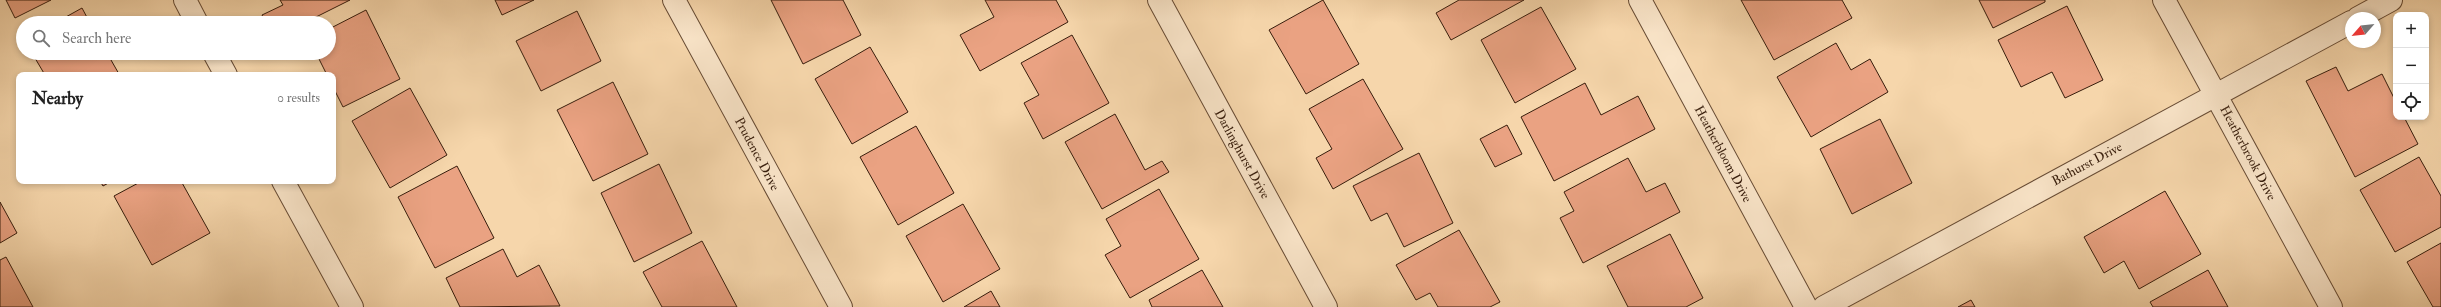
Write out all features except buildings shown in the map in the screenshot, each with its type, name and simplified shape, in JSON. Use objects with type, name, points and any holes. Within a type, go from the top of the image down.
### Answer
[{"type":"street","points":[[185,0],[193,16]]},
{"type":"street","name":"Prudence Drive","points":[[674,0],[841,307]]},
{"type":"street","name":"Darlinghurst Drive","points":[[1159,0],[1326,307]]},
{"type":"street","name":"Heatherbloom Drive","points":[[1640,0],[1806,307]]},
{"type":"street","name":"Heatherbrook Drive","points":[[2164,0],[2331,307]]},
{"type":"street","points":[[2369,12],[2391,0]]},
{"type":"street","name":"Bathurst Drive","points":[[1824,307],[2345,25]]},
{"type":"street","points":[[218,60],[224,72]]},
{"type":"street","points":[[285,184],[352,307]]}]
